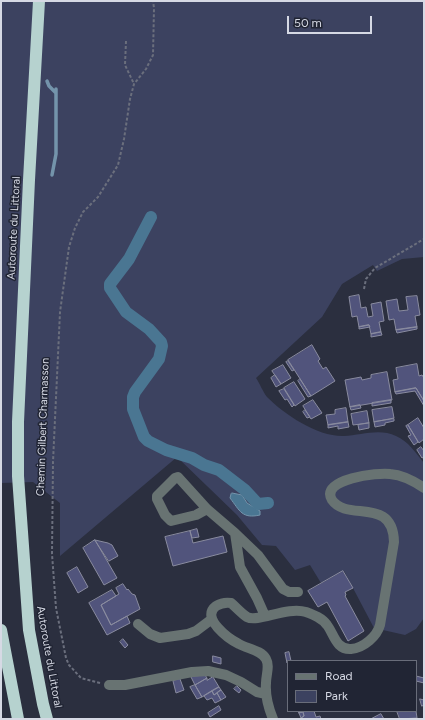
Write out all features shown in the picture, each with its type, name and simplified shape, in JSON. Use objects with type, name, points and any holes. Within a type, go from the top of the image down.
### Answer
[{"type":"highway","name":"Autoroute du Littoral","points":[[39,1],[18,407],[18,476],[29,630],[47,719]]},
{"type":"highway","points":[[1,630],[18,719]]},
{"type":"street","points":[[273,719],[267,702],[266,682],[268,663],[265,656],[258,651],[240,645],[227,636],[212,619],[212,610],[221,603],[231,603],[247,616],[257,619],[265,616],[298,610],[316,616],[327,625],[333,638],[339,645],[345,648],[352,649],[367,642],[378,631],[394,542],[393,529],[388,521],[375,513],[338,506],[330,496],[330,492],[343,481],[369,474],[381,473],[400,476],[424,488]]},
{"type":"street","points":[[206,509],[196,516],[171,522],[165,515],[157,496],[175,478],[178,477],[206,509],[235,533],[258,555],[283,589],[289,592],[298,592]]},
{"type":"street","points":[[235,533],[240,567],[265,616]]},
{"type":"street","points":[[138,624],[150,634],[160,638],[188,634],[196,631],[212,619]]},
{"type":"street","points":[[109,685],[125,685],[192,672],[208,671],[226,675],[257,692],[266,694]]},
{"type":"path","name":"Chemin Gilbert Charmasson","points":[[109,685],[92,682],[81,678],[69,665],[66,658],[56,608],[52,554],[52,462],[60,312],[69,247],[75,228],[83,212],[98,197],[118,164],[134,84],[146,69],[153,55],[153,1]]},
{"type":"path","points":[[126,40],[125,65],[134,84]]},
{"type":"path","points":[[364,289],[366,279],[375,268],[424,239]]},
{"type":"green space","points":[[1,1],[424,1],[424,257],[402,259],[377,271],[373,265],[342,284],[322,317],[256,378],[264,393],[274,404],[302,424],[324,433],[344,436],[384,432],[400,438],[408,444],[424,463],[424,618],[416,629],[405,635],[374,628],[344,571],[321,583],[310,565],[295,570],[276,546],[262,545],[237,515],[177,457],[60,556],[60,503],[33,482],[1,483]]},
{"type":"shaded area","points":[[232,493],[242,495],[247,503],[260,511],[260,515],[249,516],[242,513],[230,498]]},
{"type":"building","points":[[359,295],[361,308],[366,307],[368,317],[373,316],[371,304],[381,302],[384,321],[379,322],[381,332],[371,334],[369,325],[359,327],[357,316],[352,317],[349,297]]},
{"type":"building","points":[[417,296],[420,315],[415,316],[417,327],[396,330],[394,319],[389,320],[386,301],[397,299],[399,311],[408,310],[406,297]]},
{"type":"building","points":[[369,325],[370,327],[359,329],[359,327]]},
{"type":"building","points":[[417,327],[417,329],[397,333],[396,330]]},
{"type":"building","points":[[381,332],[382,335],[371,337],[371,334]]},
{"type":"building","points":[[312,345],[320,359],[318,361],[323,369],[326,367],[335,381],[311,396],[288,360]]},
{"type":"building","points":[[288,361],[294,370],[292,371],[286,362]]},
{"type":"building","points":[[417,364],[419,376],[422,375],[424,378],[424,401],[416,388],[395,392],[393,380],[398,379],[396,368]]},
{"type":"building","points":[[283,365],[291,378],[281,384],[272,371]]},
{"type":"building","points":[[387,372],[392,400],[350,407],[345,380],[361,377],[362,380],[371,378],[371,375]]},
{"type":"building","points":[[275,375],[281,384],[276,387],[271,378]]},
{"type":"building","points":[[300,379],[311,396],[308,397],[298,381]]},
{"type":"building","points":[[294,382],[305,399],[295,406],[284,388]]},
{"type":"building","points":[[416,388],[424,401],[424,406],[415,391],[396,394],[395,392]]},
{"type":"building","points":[[284,389],[294,405],[292,407],[279,391]]},
{"type":"building","points":[[313,400],[322,413],[311,419],[303,406]]},
{"type":"building","points":[[391,400],[391,403],[372,406],[372,403]]},
{"type":"building","points":[[360,405],[361,408],[351,410],[350,407]]},
{"type":"building","points":[[392,407],[394,418],[374,422],[372,410]]},
{"type":"building","points":[[346,408],[348,422],[328,425],[326,415],[335,414],[335,410]]},
{"type":"building","points":[[305,410],[310,417],[307,418],[303,412]]},
{"type":"building","points":[[367,411],[369,423],[353,425],[351,414]]},
{"type":"building","points":[[418,418],[424,428],[424,439],[419,443],[408,425]]},
{"type":"building","points":[[394,419],[394,421],[385,423],[385,425],[375,427],[374,422]]},
{"type":"building","points":[[348,422],[349,427],[338,429],[338,426],[328,428],[328,425]]},
{"type":"building","points":[[369,423],[369,428],[359,430],[358,425]]},
{"type":"building","points":[[408,425],[418,442],[414,445],[408,436],[411,435],[406,426]]},
{"type":"building","points":[[421,447],[424,451],[424,457],[422,458],[417,450]]},
{"type":"building","points":[[197,529],[199,537],[192,538],[190,531]]},
{"type":"building","points":[[190,531],[193,543],[223,536],[227,552],[173,566],[165,537]]},
{"type":"building","points":[[95,540],[112,545],[118,556],[109,561]]},
{"type":"building","points":[[95,540],[117,578],[104,585],[83,548]]},
{"type":"building","points":[[77,567],[88,587],[78,593],[67,573]]},
{"type":"building","points":[[343,571],[353,588],[345,592],[345,596],[364,631],[348,641],[327,602],[318,607],[308,591]]},
{"type":"building","points":[[123,584],[127,590],[128,589],[135,595],[140,609],[111,625],[101,605],[119,594],[116,588]]},
{"type":"building","points":[[112,590],[116,596],[101,605],[111,625],[127,616],[130,623],[107,635],[89,603]]},
{"type":"building","points":[[123,639],[128,645],[125,648],[120,642]]},
{"type":"building","points":[[289,652],[291,660],[287,660],[287,663],[285,653]]},
{"type":"building","points":[[213,656],[221,658],[221,664],[213,662]]},
{"type":"building","points":[[205,675],[207,678],[195,685],[191,677]]},
{"type":"building","points":[[417,676],[424,678],[424,683],[417,681]]},
{"type":"building","points":[[213,677],[219,687],[202,697],[195,685],[207,678],[207,680]]},
{"type":"building","points":[[180,679],[184,690],[176,693],[173,681]]},
{"type":"building","points":[[195,685],[202,697],[197,699],[190,687]]},
{"type":"building","points":[[237,686],[241,690],[239,693],[234,689]]},
{"type":"building","points":[[219,687],[221,690],[214,695],[212,691]]},
{"type":"building","points":[[221,690],[226,697],[221,700],[217,693]]},
{"type":"building","points":[[212,691],[214,695],[217,693],[221,700],[215,703],[212,698],[207,700],[204,696]]},
{"type":"building","points":[[420,699],[424,700],[424,705],[422,706]]},
{"type":"building","points":[[219,706],[221,710],[210,717],[208,713]]},
{"type":"building","points":[[303,712],[314,712],[316,717],[320,716],[321,719],[301,719],[304,716]]},
{"type":"building","points":[[303,712],[304,716],[301,718],[299,713]]},
{"type":"building","points":[[397,712],[416,712],[417,718],[400,719]]},
{"type":"building","points":[[381,714],[384,719],[371,719]]},
{"type":"waterway","points":[[47,81],[49,86],[56,93]]},
{"type":"waterway","points":[[52,175],[56,154],[56,89]]},
{"type":"waterway","points":[[151,217],[129,259],[110,284],[110,288],[126,312],[149,329],[161,342],[162,346],[159,359],[133,397],[133,409],[144,437],[148,441],[166,450],[192,458],[204,465],[219,470],[245,490],[258,504],[268,503]]}]
